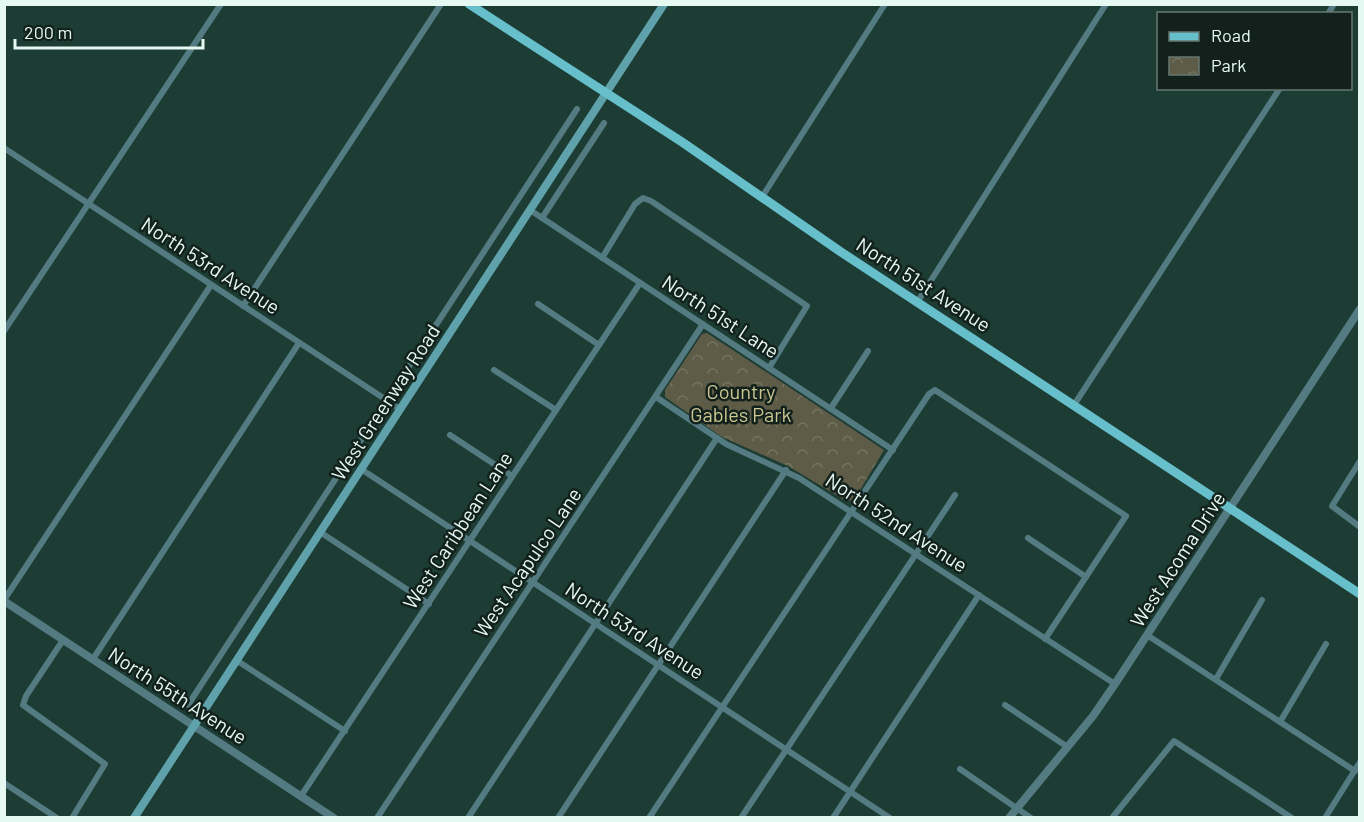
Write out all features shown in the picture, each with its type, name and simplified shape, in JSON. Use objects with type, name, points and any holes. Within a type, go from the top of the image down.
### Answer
[{"type":"main road","name":"North 51st Avenue","points":[[469,4],[1359,594]]},
{"type":"main road","name":"West Greenway Road","points":[[134,818],[663,4]]},
{"type":"street","points":[[4,331],[221,4]]},
{"type":"street","points":[[243,306],[441,4]]},
{"type":"street","points":[[762,197],[885,4]]},
{"type":"street","points":[[918,302],[1106,4]]},
{"type":"street","points":[[1074,405],[1279,90]]},
{"type":"street","name":"West Greenway Road","points":[[188,705],[576,109]]},
{"type":"street","points":[[542,218],[604,123]]},
{"type":"street","name":"North 53rd Avenue","points":[[4,148],[400,409]]},
{"type":"street","points":[[602,258],[635,204],[642,198],[651,201],[721,247],[807,306],[769,368]]},
{"type":"street","name":"North 51st Lane","points":[[530,210],[893,450]]},
{"type":"street","points":[[494,236],[507,244]]},
{"type":"street","name":"West Caribbean Lane","points":[[301,796],[640,283]]},
{"type":"street","points":[[4,601],[211,285]]},
{"type":"street","points":[[538,304],[599,345]]},
{"type":"street","name":"West Acoma Drive","points":[[1010,818],[1016,807],[1115,684],[1359,309]]},
{"type":"street","name":"West Acapulco Lane","points":[[377,818],[703,324]]},
{"type":"street","points":[[93,659],[299,343]]},
{"type":"street","points":[[831,408],[868,351]]},
{"type":"street","points":[[494,370],[556,410]]},
{"type":"street","points":[[649,818],[929,394],[935,390],[1126,516],[1045,639]]},
{"type":"street","name":"North 52nd Avenue","points":[[656,397],[717,438],[786,470],[852,511],[1115,684]]},
{"type":"street","points":[[450,435],[512,477]]},
{"type":"street","points":[[468,818],[717,438]]},
{"type":"street","points":[[1359,460],[1332,506],[1359,527]]},
{"type":"street","name":"North 53rd Avenue","points":[[361,469],[890,818]]},
{"type":"street","points":[[558,818],[786,470]]},
{"type":"street","points":[[741,818],[955,495]]},
{"type":"street","points":[[320,532],[429,604]]},
{"type":"street","points":[[1028,538],[1086,577]]},
{"type":"street","points":[[277,570],[290,578]]},
{"type":"street","points":[[832,818],[979,595]]},
{"type":"street","points":[[1216,679],[1262,600]]},
{"type":"street","name":"North 55th Avenue","points":[[4,601],[334,818]]},
{"type":"street","points":[[1147,635],[1355,771]]},
{"type":"street","points":[[63,640],[23,705],[105,764],[72,818]]},
{"type":"street","points":[[1280,722],[1326,644]]},
{"type":"street","points":[[236,660],[345,731]]},
{"type":"street","points":[[1005,705],[1066,746]]},
{"type":"street","points":[[1112,818],[1174,741],[1292,818]]},
{"type":"street","points":[[1325,818],[1359,762]]},
{"type":"street","points":[[960,769],[1031,818]]},
{"type":"street","points":[[6,786],[57,818]]},
{"type":"green space","name":"Country Gables Park","points":[[707,333],[884,450],[854,500],[846,501],[788,466],[722,437],[665,397],[665,390],[702,334]]}]
